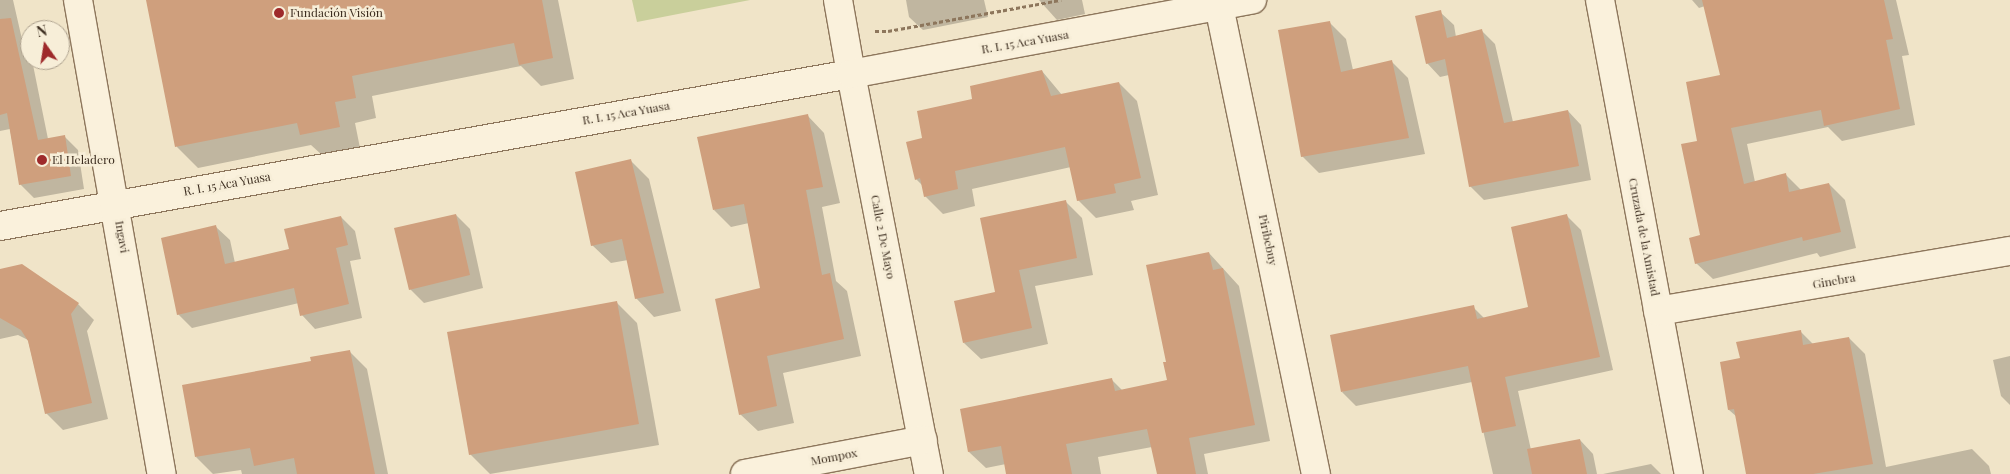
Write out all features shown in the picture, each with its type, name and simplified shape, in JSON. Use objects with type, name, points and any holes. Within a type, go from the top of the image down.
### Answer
[{"type":"street","name":"Ingavi","points":[[78,0],[117,204],[162,474]]},
{"type":"street","name":"Calle 2 De Mayo","points":[[838,0],[929,474]]},
{"type":"street","name":"R. I. 15 Aca Yuasa","points":[[0,226],[851,74],[1252,0]]},
{"type":"street","name":"Cruzada de la Amistad","points":[[1600,0],[1688,474]]},
{"type":"street","name":"Piribebuy","points":[[1219,6],[1316,474]]},
{"type":"street","name":"Ginebra","points":[[1658,311],[2010,251]]},
{"type":"street","name":"Mompox","points":[[745,474],[922,440]]},
{"type":"path","points":[[870,24],[875,31],[888,31],[1061,0]]},
{"type":"green space","points":[[632,0],[750,0],[637,22]]},
{"type":"building","points":[[146,0],[542,0],[553,58],[519,65],[514,43],[352,76],[356,98],[335,102],[340,127],[300,135],[297,123],[175,147]]},
{"type":"building","points":[[1702,0],[1884,0],[1893,39],[1886,40],[1900,109],[1824,126],[1821,110],[1731,128],[1744,184],[1786,173],[1789,192],[1829,183],[1841,232],[1803,241],[1802,237],[1695,264],[1689,238],[1700,235],[1681,144],[1697,141],[1686,82],[1720,75]]},
{"type":"building","points":[[1441,10],[1447,38],[1482,29],[1504,123],[1568,110],[1579,166],[1469,187],[1445,59],[1426,64],[1415,16]]},
{"type":"building","points":[[11,18],[20,59],[20,70],[23,70],[38,140],[65,135],[71,176],[19,185],[7,113],[0,115],[0,19]]},
{"type":"building","points":[[1330,21],[1341,72],[1392,60],[1409,138],[1301,157],[1278,30]]},
{"type":"building","points":[[1042,70],[1051,96],[1119,82],[1141,178],[1114,184],[1116,193],[1077,201],[1065,147],[955,171],[958,189],[924,197],[920,178],[915,180],[906,142],[922,138],[917,111],[972,99],[970,86]]},
{"type":"building","points":[[808,114],[823,187],[806,190],[822,275],[830,273],[844,339],[767,356],[777,406],[739,415],[715,299],[760,288],[744,204],[713,210],[697,137]]},
{"type":"building","points":[[631,159],[664,293],[635,299],[622,239],[591,246],[575,172]]},
{"type":"building","points":[[1066,200],[1077,258],[1019,270],[1032,328],[963,343],[954,301],[995,292],[980,218]]},
{"type":"building","points":[[456,214],[470,275],[409,290],[394,228]]},
{"type":"building","points":[[1567,214],[1600,357],[1505,377],[1516,426],[1482,433],[1468,366],[1341,392],[1330,335],[1474,305],[1477,319],[1528,307],[1511,227]]},
{"type":"building","points":[[341,216],[348,245],[336,248],[349,304],[300,316],[294,288],[177,315],[161,238],[216,225],[225,264],[289,249],[284,229]]},
{"type":"building","points":[[1209,252],[1213,270],[1223,268],[1255,425],[1189,438],[1196,474],[1157,474],[1147,429],[1066,444],[1072,474],[1006,474],[1001,446],[968,452],[960,409],[1112,378],[1115,391],[1167,380],[1163,362],[1166,362],[1146,265]]},
{"type":"building","points":[[22,264],[79,303],[71,314],[92,403],[45,414],[28,341],[21,330],[0,318],[0,269]]},
{"type":"building","points":[[617,301],[639,424],[469,455],[447,332]]},
{"type":"building","points":[[1801,330],[1803,345],[1849,337],[1873,464],[1813,474],[1746,474],[1734,409],[1728,410],[1720,362],[1740,358],[1736,342]]},
{"type":"building","points":[[350,350],[375,474],[297,474],[294,458],[254,466],[250,448],[195,457],[182,385],[311,361],[310,357]]},
{"type":"building","points":[[1580,439],[1587,474],[1532,474],[1527,449]]},
{"type":"place","name":"Fundación Visión","points":[[279,13]]},
{"type":"place","name":"El Heladero","points":[[42,160]]}]
